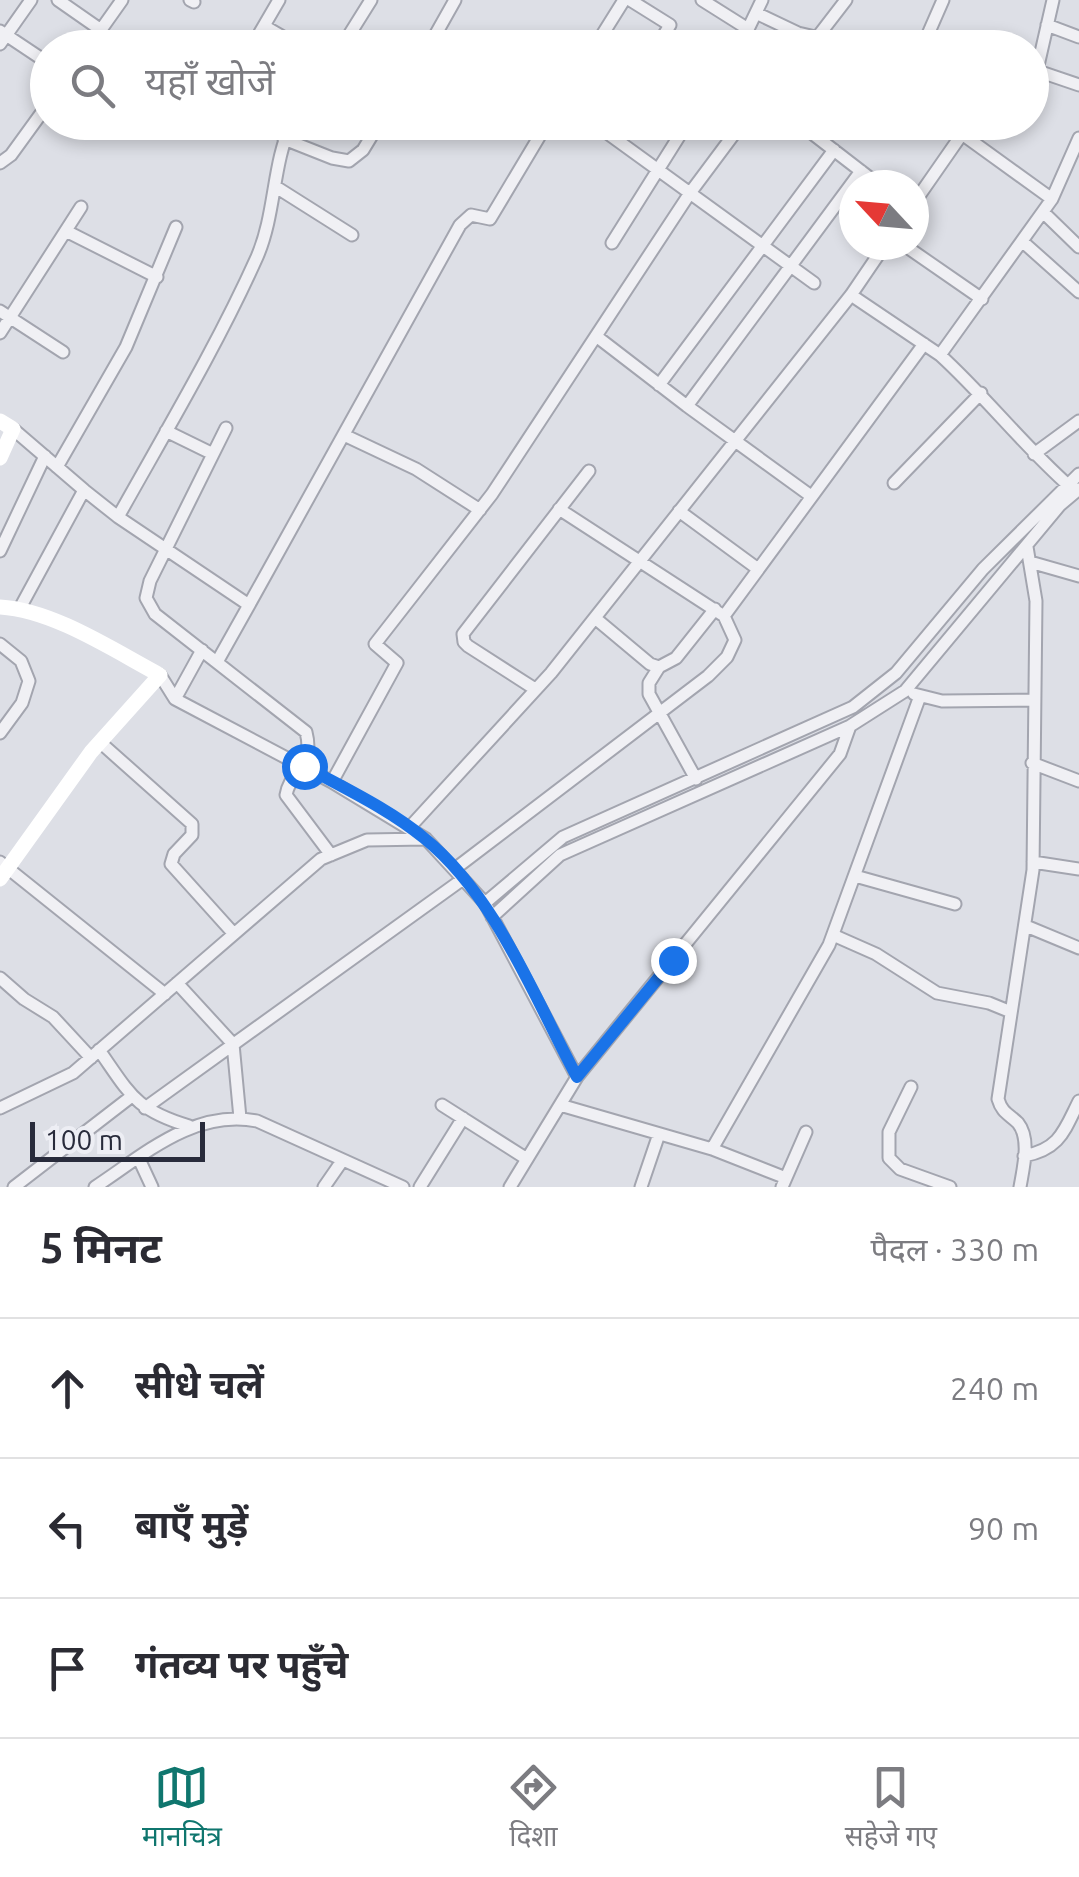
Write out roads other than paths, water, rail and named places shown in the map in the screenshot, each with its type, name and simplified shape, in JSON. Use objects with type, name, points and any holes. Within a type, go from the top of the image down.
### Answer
[{"type":"main road","points":[[0,458],[6,425]]},
{"type":"main road","points":[[0,607],[20,608],[86,636],[160,675],[100,743],[3,870]]},
{"type":"street","points":[[30,53],[2,37],[32,0]]},
{"type":"street","points":[[58,0],[101,30],[122,0]]},
{"type":"street","points":[[262,30],[279,0]]},
{"type":"street","points":[[352,30],[371,0]]},
{"type":"street","points":[[438,30],[455,0]]},
{"type":"street","points":[[606,30],[627,0],[670,25],[667,30]]},
{"type":"street","points":[[702,0],[748,29],[762,0]]},
{"type":"street","points":[[822,30],[846,0]]},
{"type":"street","points":[[930,30],[943,0]]},
{"type":"street","points":[[1046,30],[1052,0]]},
{"type":"street","points":[[756,12],[792,30]]},
{"type":"street","points":[[1047,25],[1079,37]]},
{"type":"street","points":[[264,26],[271,30]]},
{"type":"street","points":[[1049,74],[1079,85]]},
{"type":"street","points":[[0,164],[30,129]]},
{"type":"street","points":[[940,355],[1052,199],[1079,138]]},
{"type":"street","points":[[118,517],[224,325],[259,253],[284,140]]},
{"type":"street","points":[[287,140],[342,162],[363,150],[369,140]]},
{"type":"street","points":[[217,662],[464,220],[471,215],[490,218],[537,140]]},
{"type":"street","points":[[620,140],[814,283]]},
{"type":"street","points":[[612,243],[675,140]]},
{"type":"street","points":[[332,782],[397,664],[375,644],[480,510],[690,193],[730,140]]},
{"type":"street","points":[[821,140],[860,170]]},
{"type":"street","points":[[929,181],[957,140]]},
{"type":"street","points":[[980,140],[1052,199]]},
{"type":"street","points":[[659,384],[834,150]]},
{"type":"street","points":[[276,187],[352,234]]},
{"type":"street","points":[[687,406],[839,201]]},
{"type":"street","points":[[0,333],[5,314],[81,207]]},
{"type":"street","points":[[1043,212],[1079,247]]},
{"type":"street","points":[[57,467],[109,380],[157,278],[176,227]]},
{"type":"street","points":[[66,231],[157,278]]},
{"type":"street","points":[[1022,242],[1079,292]]},
{"type":"street","points":[[410,827],[594,618],[851,296],[875,260]]},
{"type":"street","points":[[926,260],[982,298]]},
{"type":"street","points":[[851,296],[940,355],[982,394],[1034,454],[1073,487]]},
{"type":"street","points":[[5,314],[63,352]]},
{"type":"street","points":[[596,336],[811,496]]},
{"type":"street","points":[[696,779],[648,688],[660,667],[676,658],[758,569],[924,344]]},
{"type":"street","points":[[894,483],[982,394]]},
{"type":"street","points":[[1034,454],[1079,421]]},
{"type":"street","points":[[6,425],[118,517],[249,605]]},
{"type":"street","points":[[226,428],[150,580],[146,598],[155,614],[302,726],[308,737],[304,766],[287,787],[286,795],[330,855]]},
{"type":"street","points":[[166,430],[213,454]]},
{"type":"street","points":[[344,435],[416,468],[480,510]]},
{"type":"street","points":[[0,551],[45,456]]},
{"type":"street","points":[[535,689],[468,646],[463,634],[589,471]]},
{"type":"street","points":[[492,917],[560,856],[850,726],[905,691],[1027,548],[1079,474]]},
{"type":"street","points":[[484,903],[563,837],[853,707],[896,673],[983,569],[1073,487]]},
{"type":"street","points":[[20,608],[84,490]]},
{"type":"street","points":[[145,1108],[459,873],[727,658],[735,640],[720,613],[559,509]]},
{"type":"street","points":[[679,512],[758,569]]},
{"type":"street","points":[[1020,1187],[1023,1132],[1004,1113],[998,1099],[1033,862],[1036,601],[1027,548]]},
{"type":"street","points":[[1030,562],[1079,576]]},
{"type":"street","points":[[594,618],[650,664],[660,667]]},
{"type":"street","points":[[0,644],[21,662],[29,681],[22,703],[0,733]]},
{"type":"street","points":[[176,700],[202,650]]},
{"type":"street","points":[[160,675],[176,700],[304,766],[426,839],[484,903],[577,1077]]},
{"type":"street","points":[[905,691],[942,702],[1033,700]]},
{"type":"street","points":[[712,1148],[833,935],[920,696]]},
{"type":"street","points":[[510,1187],[577,1077],[840,754],[850,726]]},
{"type":"street","points":[[100,743],[192,824],[192,835],[174,854],[171,864],[234,934]]},
{"type":"street","points":[[1032,764],[1079,781]]},
{"type":"street","points":[[0,1108],[73,1072],[321,859],[367,840],[426,839]]},
{"type":"street","points":[[1033,862],[1079,870]]},
{"type":"street","points":[[3,870],[164,994]]},
{"type":"street","points":[[855,876],[955,904]]},
{"type":"street","points":[[1026,926],[1079,948]]},
{"type":"street","points":[[833,935],[876,954],[937,993],[1011,1012]]},
{"type":"street","points":[[0,978],[95,1054],[145,1108],[158,1117],[190,1126]]},
{"type":"street","points":[[177,983],[233,1044],[240,1118]]},
{"type":"street","points":[[911,1088],[890,1132],[889,1158],[900,1169],[950,1187]]},
{"type":"street","points":[[14,1187],[132,1096]]},
{"type":"street","points":[[1024,1156],[1042,1152],[1058,1141],[1079,1101]]},
{"type":"street","points":[[560,1105],[712,1148],[784,1182],[806,1132]]},
{"type":"street","points":[[442,1106],[527,1159]]},
{"type":"street","points":[[95,1187],[190,1126],[218,1118],[258,1121],[403,1187]]},
{"type":"street","points":[[420,1187],[463,1118]]},
{"type":"street","points":[[641,1187],[659,1134]]},
{"type":"street","points":[[139,1158],[152,1187]]},
{"type":"street","points":[[324,1187],[342,1161]]},
{"type":"street","points":[[366,1187],[372,1174]]}]
